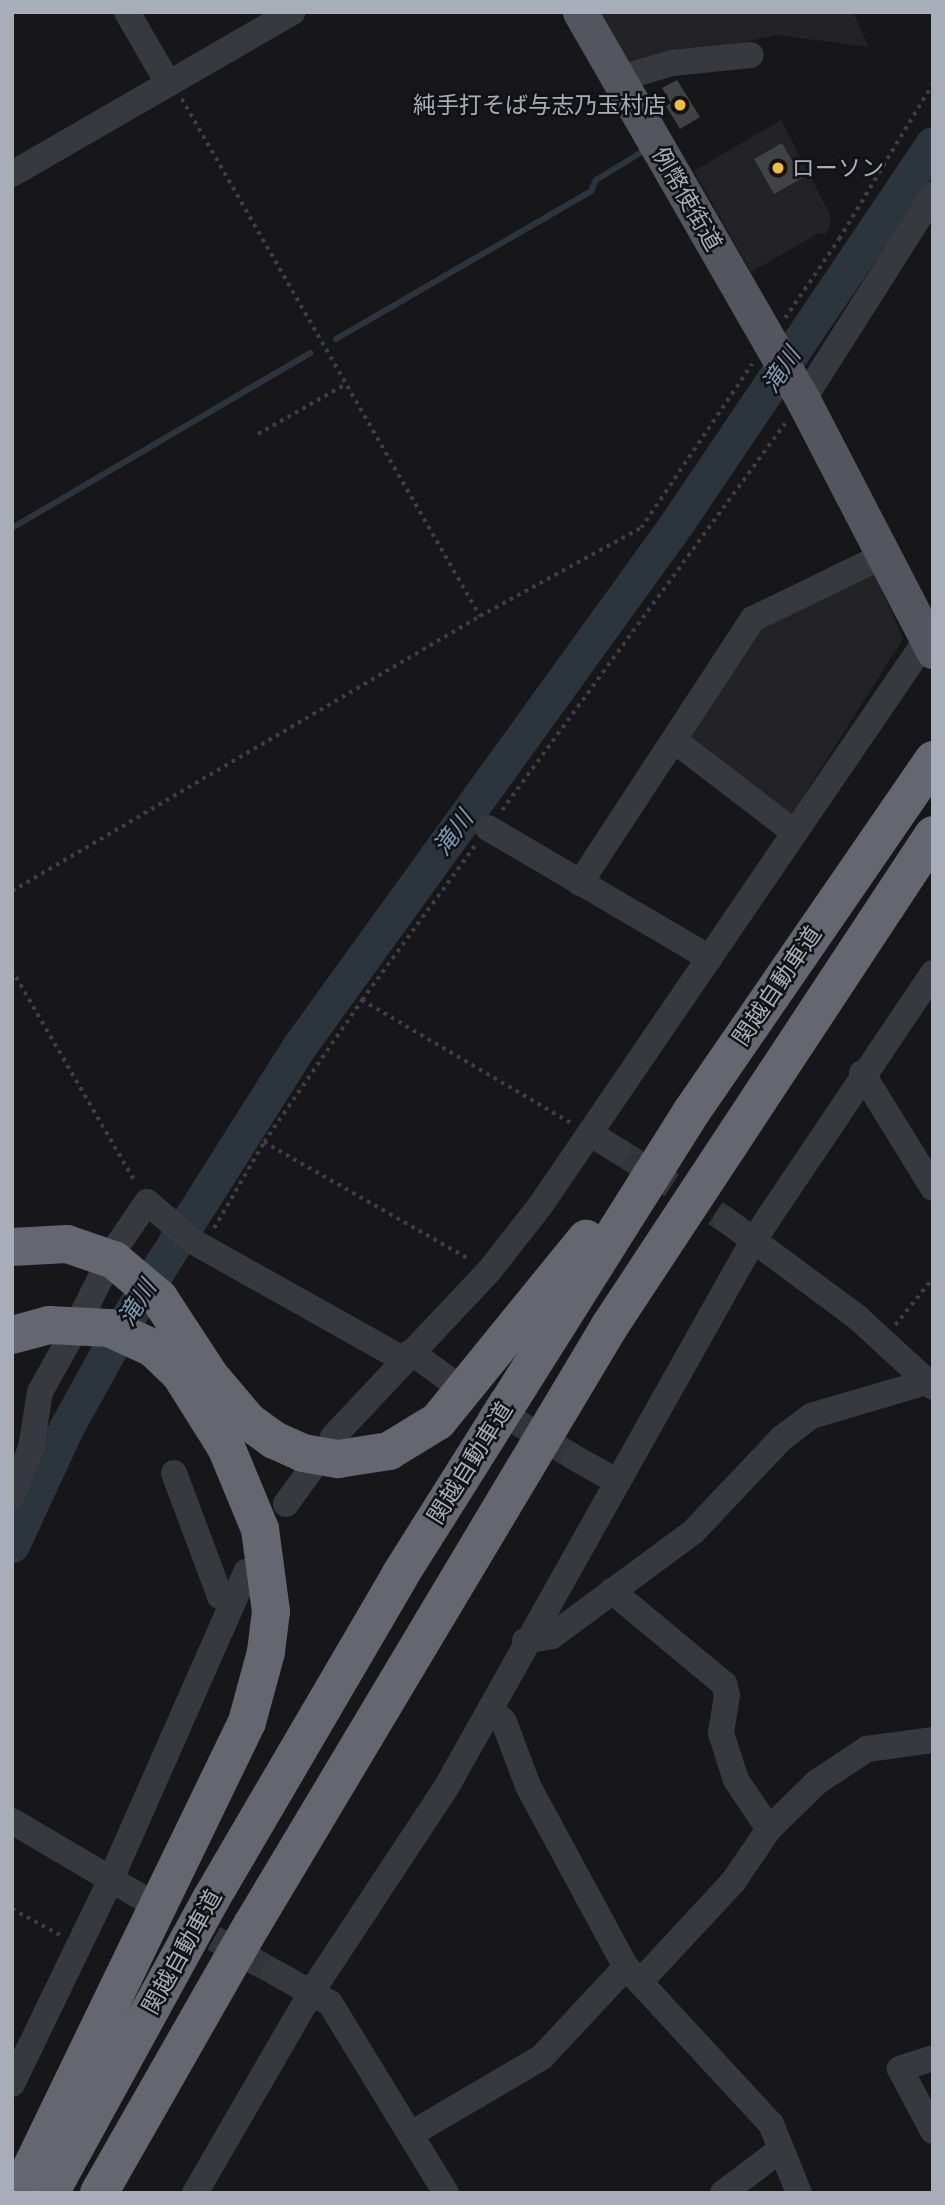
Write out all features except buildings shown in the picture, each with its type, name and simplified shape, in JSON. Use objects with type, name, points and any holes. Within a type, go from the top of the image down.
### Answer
[{"type":"highway","name":"関越自動車道","points":[[50,2193],[211,1899],[400,1575],[692,1111],[933,760]]},
{"type":"highway","name":"関越自動車道","points":[[99,2193],[252,1924],[609,1327],[933,835]]},
{"type":"highway","points":[[12,1247],[67,1244],[111,1260],[141,1280],[173,1316],[227,1400],[274,1440],[303,1452],[338,1459],[389,1451],[414,1439],[455,1404],[692,1111]]},
{"type":"highway","points":[[12,1335],[48,1325],[79,1324],[109,1328],[153,1348],[180,1374],[204,1408],[226,1447],[260,1529],[271,1611],[266,1652],[247,1723],[19,2193]]},
{"type":"main road","name":"例幣使街道","points":[[580,12],[800,395]]},
{"type":"main road","points":[[800,395],[930,640]]},
{"type":"street","points":[[127,12],[169,83]]},
{"type":"street","points":[[12,174],[293,12]]},
{"type":"street","points":[[618,79],[672,63],[751,55]]},
{"type":"street","points":[[800,395],[933,195]]},
{"type":"street","points":[[580,883],[753,619],[885,555]]},
{"type":"street","points":[[333,1437],[489,1271],[591,1134],[794,832],[930,640]]},
{"type":"street","points":[[674,740],[794,832]]},
{"type":"street","points":[[488,828],[709,958]]},
{"type":"street","points":[[196,2192],[312,1991],[385,1885],[491,1709],[525,1641],[753,1241],[862,1073],[933,973]]},
{"type":"street","points":[[862,1073],[933,1188]]},
{"type":"street","points":[[591,1134],[617,1150]]},
{"type":"street","points":[[12,1495],[31,1448],[40,1392],[79,1324],[111,1260],[154,1210],[194,1242],[452,1382]]},
{"type":"street","points":[[726,1220],[883,1340],[932,1383]]},
{"type":"street","points":[[525,1641],[552,1636],[693,1532],[782,1438],[811,1416],[932,1383]]},
{"type":"street","points":[[575,1458],[618,1482]]},
{"type":"street","points":[[286,1503],[310,1471]]},
{"type":"street","points":[[174,1474],[220,1596],[230,1602]]},
{"type":"street","points":[[12,2084],[110,1881],[230,1602],[246,1572]]},
{"type":"street","points":[[612,1591],[724,1684],[727,1695],[721,1733],[736,1780],[769,1829]]},
{"type":"street","points":[[491,1709],[504,1722],[528,1786],[633,1974],[771,2124],[779,2151],[799,2193]]},
{"type":"street","points":[[411,2134],[542,2057],[733,1882],[769,1829],[817,1782],[867,1749],[933,1740]]},
{"type":"street","points":[[12,1821],[146,1900]]},
{"type":"street","points":[[274,1972],[330,2003],[446,2193]]},
{"type":"street","points":[[933,2058],[900,2069],[933,2131]]},
{"type":"street","points":[[723,2193],[779,2151]]},
{"type":"path","points":[[169,83],[480,616]]},
{"type":"path","points":[[12,891],[480,616],[641,527],[771,345],[933,83]]},
{"type":"path","points":[[258,434],[346,384]]},
{"type":"path","points":[[12,970],[154,1210]]},
{"type":"path","points":[[362,1000],[591,1134]]},
{"type":"path","points":[[264,1142],[489,1271]]},
{"type":"path","points":[[883,1340],[933,1278]]},
{"type":"path","points":[[12,1909],[79,1945]]},
{"type":"shaded area","points":[[597,12],[853,12],[869,47],[777,35],[628,67]]},
{"type":"shaded area","points":[[781,120],[831,216],[829,228],[825,235],[819,233],[751,272],[694,171]]},
{"type":"shaded area","points":[[873,567],[903,639],[789,819],[687,743],[757,624]]},
{"type":"waterway","name":"滝川","points":[[12,1545],[66,1428],[123,1325],[298,1048],[677,523],[933,144]]},
{"type":"waterway","points":[[336,339],[591,191],[596,180],[645,150]]},
{"type":"waterway","points":[[12,528],[310,353]]},
{"type":"tunnel","points":[[617,1150],[726,1220]]},
{"type":"tunnel","points":[[452,1382],[575,1458]]},
{"type":"tunnel","points":[[146,1900],[274,1972]]},
{"type":"place","name":"純手打そば与志乃玉村店","points":[[680,105]]},
{"type":"place","name":"ローソン","points":[[778,168]]}]
